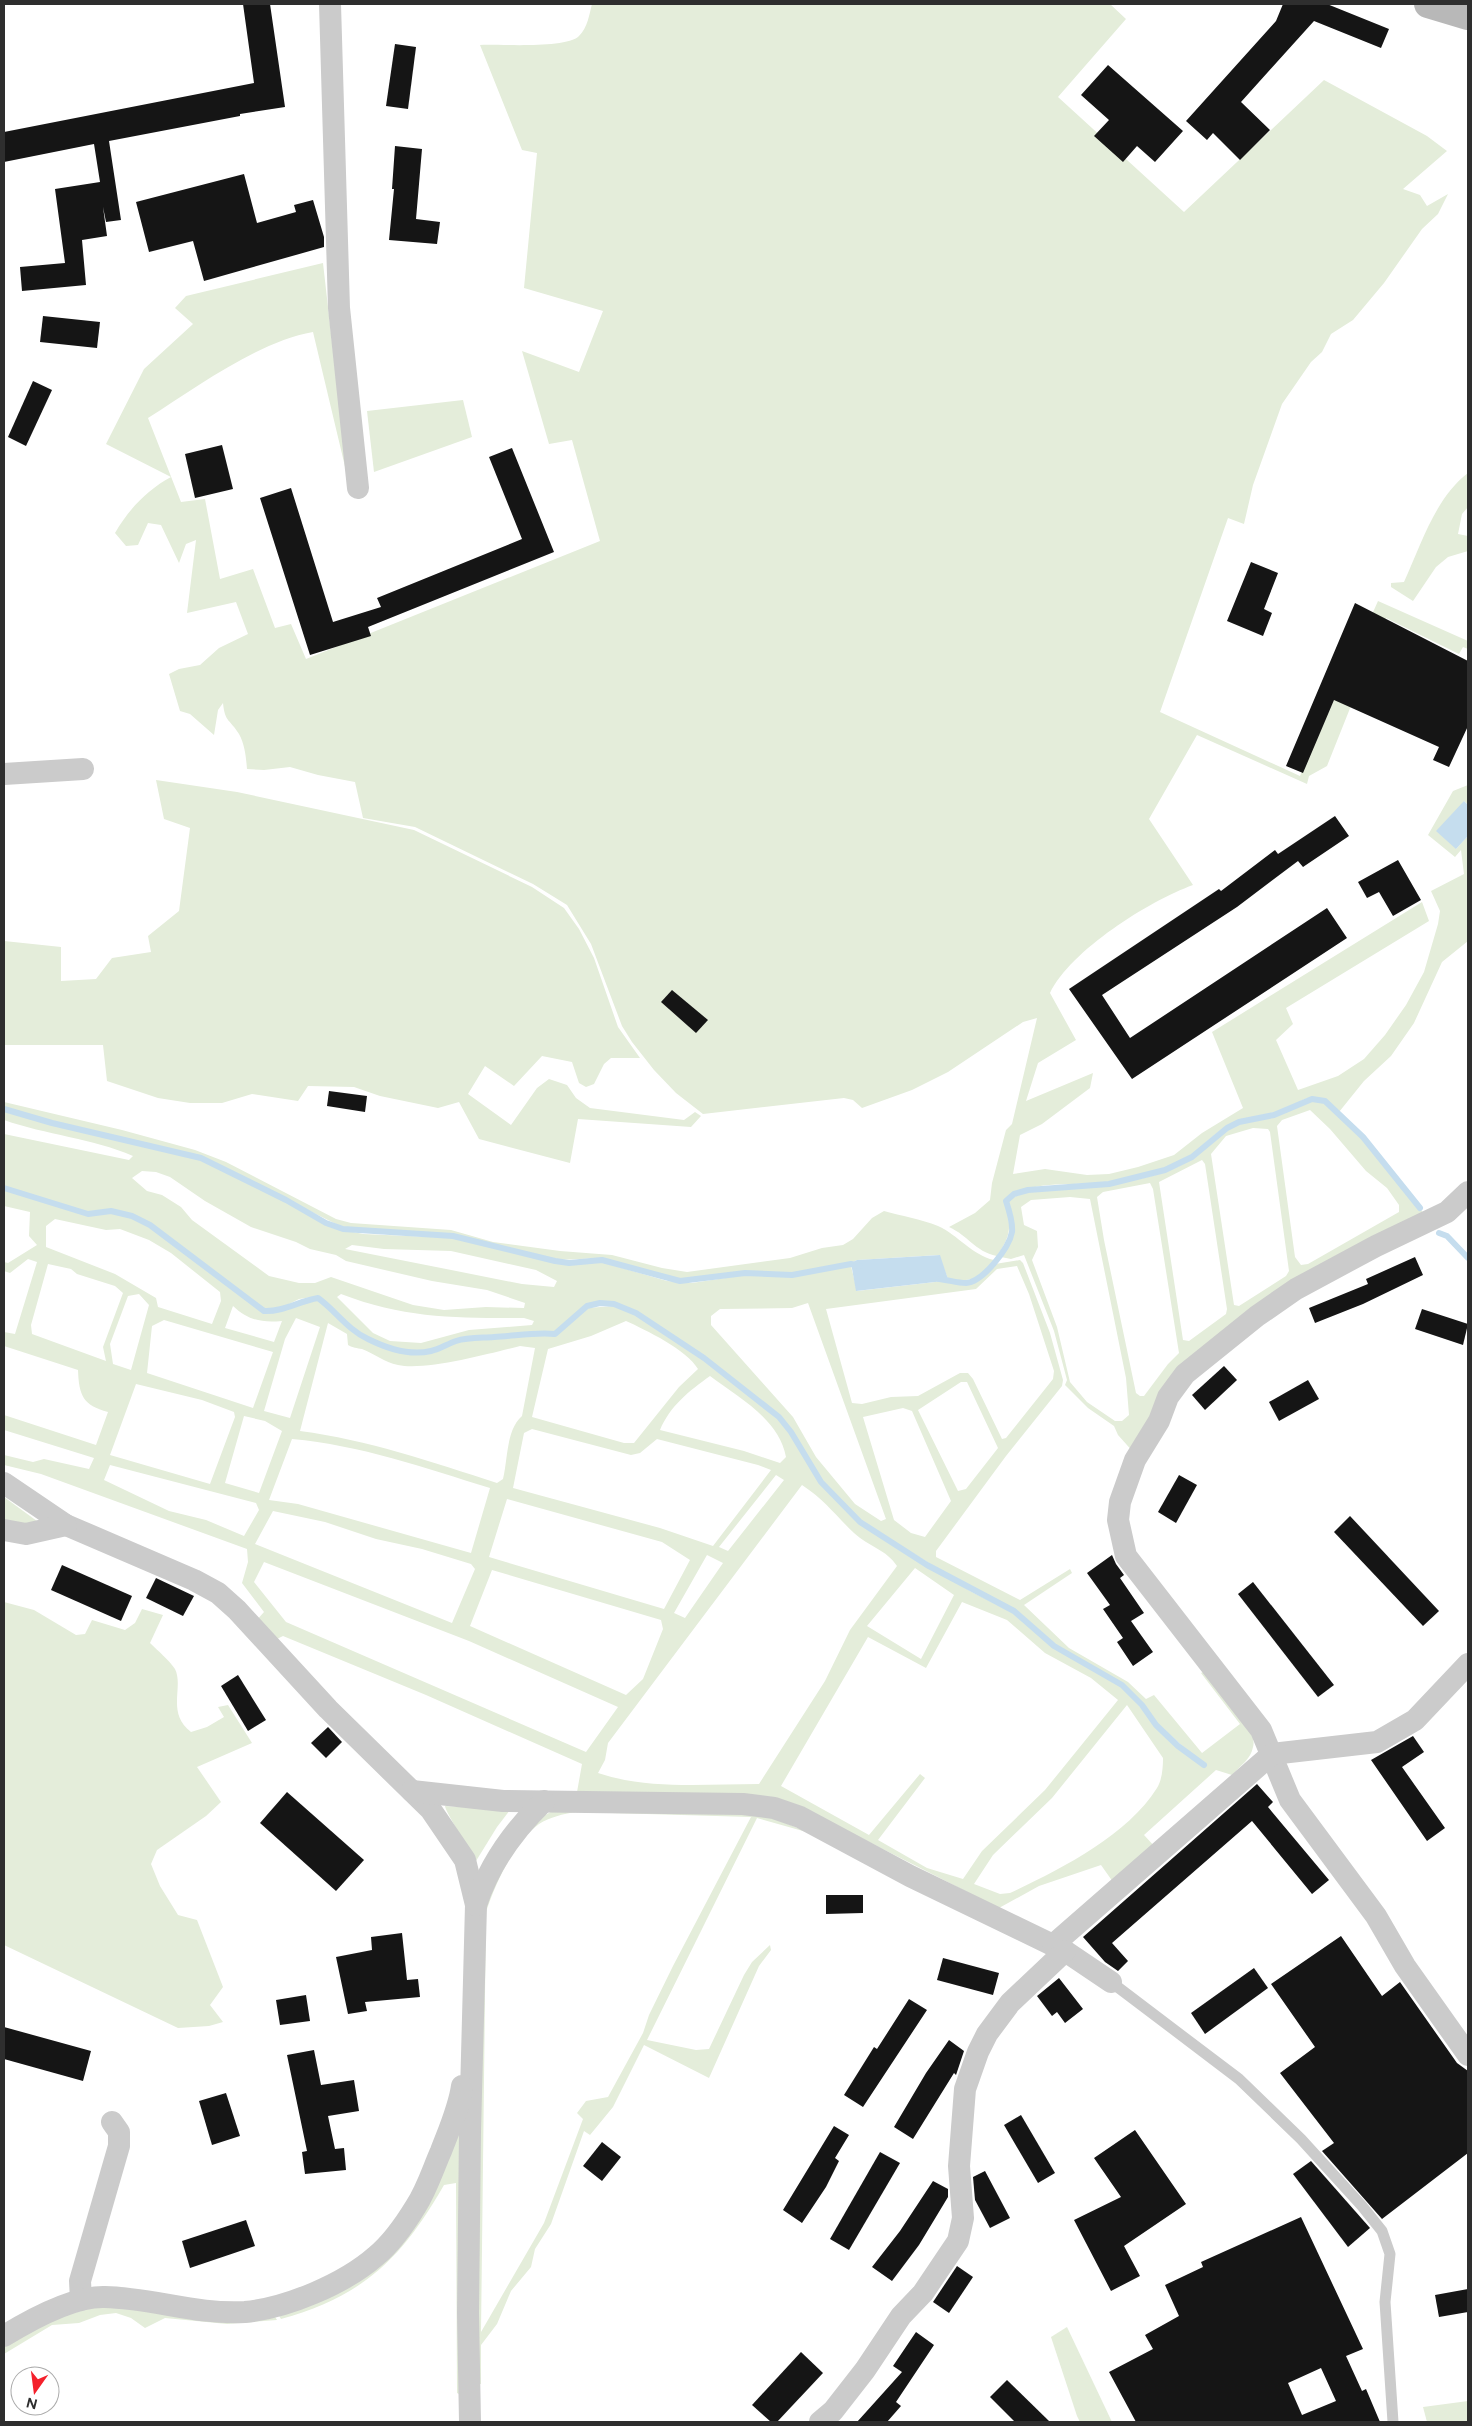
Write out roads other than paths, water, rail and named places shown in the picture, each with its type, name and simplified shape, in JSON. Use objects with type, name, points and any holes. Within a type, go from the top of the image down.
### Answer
[{"type":"main road","points":[[1428,4],[1468,16]]},
{"type":"street","points":[[330,4],[339,308],[358,488]]},
{"type":"street","points":[[4,774],[83,770]]},
{"type":"street","points":[[1468,1192],[1448,1212],[1376,1246],[1296,1289],[1208,1353],[1185,1374],[1168,1397],[1159,1421],[1135,1460],[1120,1502],[1118,1520],[1126,1556],[1261,1730],[1272,1754],[1278,1776],[1290,1800],[1376,1916],[1405,1966],[1468,2055]]},
{"type":"street","points":[[4,1483],[66,1525],[194,1580],[218,1593],[237,1610],[328,1709],[431,1810],[461,1853],[471,1881],[476,1904],[472,2018],[468,2313],[470,2422]]},
{"type":"street","points":[[4,1530],[26,1534],[66,1525]]},
{"type":"street","points":[[820,2422],[832,2411],[865,2370],[900,2316],[924,2293],[958,2241],[963,2218],[959,2166],[965,2090],[978,2052],[987,2034],[1010,2003],[1059,1948],[1272,1754],[1377,1742],[1415,1720],[1434,1703],[1468,1664]]},
{"type":"street","points":[[412,1791],[503,1801],[743,1804],[774,1808],[808,1821],[910,1876],[1059,1948],[1112,1982]]},
{"type":"street","points":[[476,1904],[484,1880],[497,1859],[530,1815],[544,1801]]},
{"type":"street","points":[[4,2336],[57,2309],[81,2300],[104,2297],[131,2299],[214,2312],[274,2307],[323,2290],[375,2257],[391,2241],[417,2205],[439,2155],[461,2094],[472,2018]]},
{"type":"street","points":[[81,2300],[80,2281],[119,2146],[119,2132],[112,2122]]},
{"type":"lane","points":[[1112,1982],[1239,2078],[1301,2139],[1362,2206],[1382,2231],[1390,2254],[1385,2302],[1393,2422]]},
{"type":"water","points":[[1464,801],[1468,805],[1468,836],[1456,849],[1436,831]]},
{"type":"water","points":[[940,1255],[948,1279],[944,1281],[856,1291],[851,1263],[857,1260]]},
{"type":"waterway","points":[[939,1279],[966,1283],[973,1281],[987,1271],[1001,1255],[1010,1239],[1012,1232],[1011,1220],[1006,1201],[1014,1194],[1028,1190],[1109,1184],[1165,1170],[1192,1157],[1227,1128],[1239,1122],[1274,1115],[1312,1099],[1325,1101],[1363,1137],[1420,1208]]},
{"type":"waterway","points":[[4,1109],[52,1123],[201,1158],[286,1200],[326,1223],[343,1229],[453,1236],[555,1261],[569,1263],[602,1260],[680,1281],[745,1273],[792,1275],[851,1264],[860,1266]]},
{"type":"waterway","points":[[4,1188],[88,1214],[111,1211],[132,1216],[150,1225],[264,1311],[278,1310],[318,1298],[361,1335],[382,1345],[407,1352],[434,1350],[465,1339],[555,1334],[587,1306],[600,1303],[614,1304],[636,1313],[704,1358],[779,1417],[791,1432],[821,1482],[860,1522],[927,1565],[1014,1611],[1054,1646],[1122,1685],[1142,1705],[1156,1725],[1178,1746],[1204,1765]]},
{"type":"waterway","points":[[1439,1233],[1447,1236],[1468,1258]]}]
